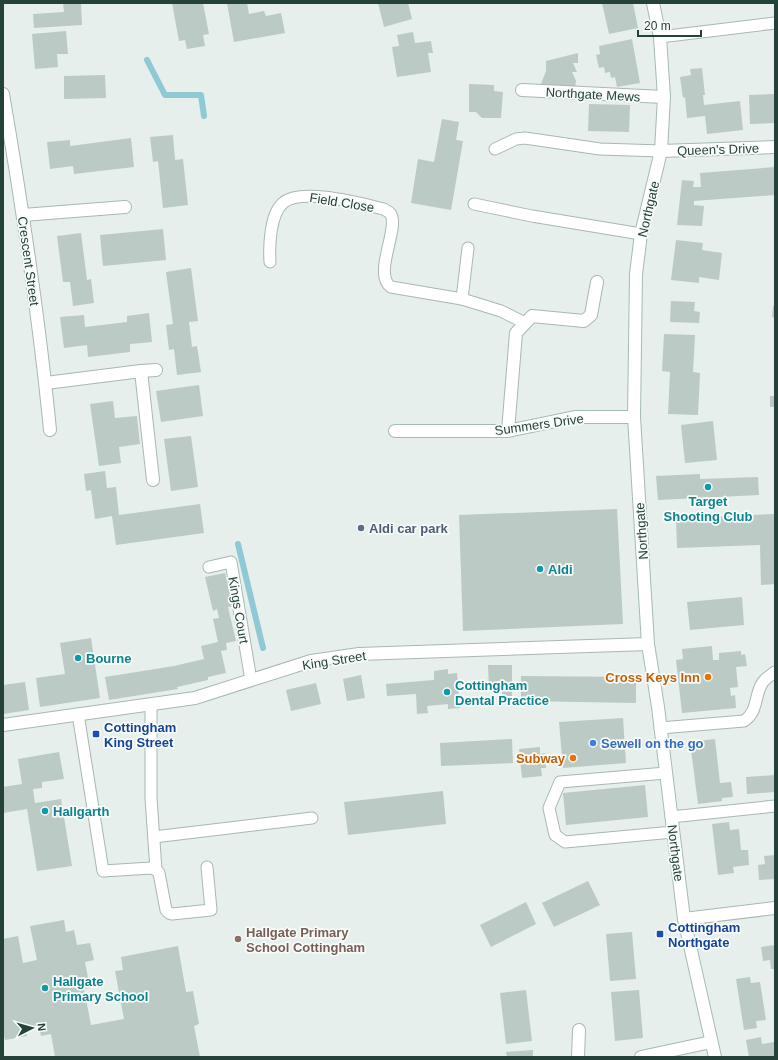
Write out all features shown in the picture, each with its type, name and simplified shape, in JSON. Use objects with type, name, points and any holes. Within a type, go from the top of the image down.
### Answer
[{"type":"street","name":"Northgate","points":[[653,3],[660,37],[664,97],[661,152],[642,234],[636,274],[634,417],[648,644],[684,919],[715,1057]]},
{"type":"street","name":"Northgate Mews","points":[[522,90],[664,97]]},
{"type":"street","name":"Crescent Street","points":[[3,94],[23,215],[46,383],[50,430]]},
{"type":"street","name":"Queen's Drive","points":[[661,152],[775,147]]},
{"type":"street","points":[[23,215],[125,207]]},
{"type":"street","points":[[508,431],[516,333],[532,316],[584,321],[591,315],[597,282]]},
{"type":"street","points":[[46,383],[156,370]]},
{"type":"street","points":[[141,371],[153,480]]},
{"type":"street","name":"Summers Drive","points":[[395,431],[508,431],[576,417],[634,417]]},
{"type":"street","name":"King Street","points":[[3,725],[196,698],[311,661],[359,654],[648,644]]},
{"type":"street","points":[[684,919],[775,908]]},
{"type":"street","points":[[579,1030],[581,1056]]},
{"type":"street","points":[[641,1057],[711,1042]]},
{"type":"lane","points":[[660,37],[775,23]]},
{"type":"lane","points":[[495,149],[516,139],[525,138],[600,149],[661,152]]},
{"type":"lane","name":"Field Close","points":[[270,262],[270,249],[274,221],[278,208],[283,203],[294,197],[304,196],[346,201],[384,210],[390,213],[392,219],[390,242],[385,265],[385,280],[387,284],[391,287],[462,299],[501,311],[525,323]]},
{"type":"lane","points":[[474,204],[532,216],[642,234]]},
{"type":"lane","points":[[462,299],[468,248]]},
{"type":"lane","name":"Kings Court","points":[[209,567],[231,562],[251,680]]},
{"type":"lane","points":[[660,728],[744,720],[749,718],[762,683],[775,672]]},
{"type":"lane","points":[[151,704],[151,798],[156,870],[159,873],[166,910],[169,913],[172,914],[211,910],[207,867]]},
{"type":"lane","points":[[78,714],[104,871],[150,868],[156,870]]},
{"type":"lane","points":[[666,773],[560,782],[549,808],[555,835],[565,842],[673,832]]},
{"type":"lane","points":[[671,817],[775,806]]},
{"type":"lane","points":[[154,837],[312,818]]},
{"type":"building","points":[[63,3],[81,3],[82,25],[34,28],[33,14],[64,12]]},
{"type":"building","points":[[172,3],[203,3],[209,34],[203,35],[205,46],[187,49],[185,40],[179,41]]},
{"type":"building","points":[[227,3],[247,3],[249,14],[264,11],[266,16],[281,13],[285,33],[234,42]]},
{"type":"building","points":[[378,3],[408,3],[412,19],[384,27]]},
{"type":"building","points":[[602,3],[633,3],[638,28],[609,34]]},
{"type":"building","points":[[66,31],[68,54],[57,54],[58,67],[35,69],[32,34]]},
{"type":"building","points":[[413,32],[415,43],[431,41],[433,53],[428,53],[431,72],[397,77],[392,47],[399,46],[397,35]]},
{"type":"building","points":[[632,39],[640,83],[617,87],[615,77],[611,78],[610,72],[605,73],[604,67],[599,68],[596,55],[600,54],[599,46]]},
{"type":"building","points":[[578,53],[578,63],[573,63],[577,72],[572,72],[576,81],[575,87],[541,84],[546,71],[546,61]]},
{"type":"building","points":[[702,68],[705,95],[703,95],[704,105],[740,101],[743,130],[707,134],[705,116],[687,118],[685,97],[683,98],[680,77],[691,75],[690,69]]},
{"type":"building","points":[[105,75],[106,98],[64,99],[64,76]]},
{"type":"building","points":[[469,84],[494,85],[494,91],[503,92],[501,118],[482,118],[476,112],[469,112]]},
{"type":"building","points":[[775,94],[775,123],[750,124],[749,95]]},
{"type":"building","points":[[589,104],[630,105],[629,132],[588,131]]},
{"type":"building","points":[[442,119],[459,122],[456,140],[463,141],[451,210],[411,203],[418,159],[434,162]]},
{"type":"building","points":[[173,135],[175,160],[183,159],[188,205],[163,208],[158,161],[153,162],[150,137]]},
{"type":"building","points":[[131,138],[134,167],[74,174],[73,166],[50,169],[47,142],[70,140],[70,146]]},
{"type":"building","points":[[775,167],[775,195],[694,201],[694,205],[704,206],[702,226],[677,225],[682,180],[694,181],[693,187],[701,187],[700,173]]},
{"type":"building","points":[[163,229],[166,260],[103,266],[100,235]]},
{"type":"building","points":[[81,233],[87,280],[91,279],[94,303],[73,306],[70,282],[63,282],[57,236]]},
{"type":"building","points":[[676,240],[703,243],[702,250],[722,253],[719,280],[699,277],[699,283],[671,280]]},
{"type":"building","points":[[191,268],[198,321],[189,322],[192,347],[197,346],[201,372],[177,375],[174,349],[169,350],[166,325],[173,324],[166,272]]},
{"type":"building","points":[[671,301],[695,302],[694,311],[700,312],[699,323],[670,322]]},
{"type":"building","points":[[773,306],[775,306],[775,318],[772,317]]},
{"type":"building","points":[[149,313],[152,342],[130,344],[130,352],[88,357],[87,345],[64,348],[60,317],[84,315],[85,327],[127,322],[127,316]]},
{"type":"building","points":[[664,334],[695,335],[693,372],[700,373],[698,415],[668,414],[670,372],[662,371]]},
{"type":"building","points":[[199,385],[203,416],[161,422],[156,391]]},
{"type":"building","points":[[770,396],[775,396],[775,407],[770,407]]},
{"type":"building","points":[[113,401],[115,418],[137,416],[140,444],[119,447],[121,463],[99,466],[90,404]]},
{"type":"building","points":[[713,421],[717,460],[685,463],[681,425]]},
{"type":"building","points":[[191,436],[198,487],[171,491],[164,439]]},
{"type":"building","points":[[105,471],[107,488],[116,487],[119,515],[200,504],[204,533],[116,545],[112,516],[95,519],[91,490],[86,491],[84,474]]},
{"type":"building","name":"Target Shooting Club","points":[[700,474],[700,479],[758,477],[759,495],[658,500],[656,476]]},
{"type":"building","name":"Aldi","points":[[617,509],[623,624],[463,631],[459,515]]},
{"type":"building","points":[[775,514],[775,584],[761,585],[760,545],[677,548],[676,518]]},
{"type":"building","points":[[225,573],[233,606],[228,607],[236,641],[226,643],[227,650],[221,651],[226,673],[208,677],[208,680],[177,687],[178,689],[109,700],[105,677],[174,666],[204,659],[201,646],[218,642],[213,619],[219,618],[217,609],[213,611],[205,577]]},
{"type":"building","points":[[742,597],[744,625],[690,630],[687,602]]},
{"type":"building","name":"Bourne","points":[[91,638],[100,698],[40,707],[36,678],[65,674],[60,643]]},
{"type":"building","name":"Cross Keys Inn","points":[[712,646],[713,660],[719,660],[719,653],[741,651],[741,655],[745,654],[747,666],[736,667],[738,687],[730,688],[731,696],[735,695],[736,708],[682,713],[676,660],[683,659],[682,649]]},
{"type":"building","points":[[488,665],[512,665],[512,696],[502,696],[502,690],[489,690]]},
{"type":"building","points":[[448,669],[448,674],[457,673],[460,708],[448,709],[448,704],[427,706],[428,713],[417,714],[416,694],[387,696],[386,684],[434,680],[434,671]]},
{"type":"building","points":[[361,675],[365,698],[347,701],[343,679]]},
{"type":"building","points":[[521,676],[636,677],[636,703],[521,701]]},
{"type":"building","points":[[25,682],[29,710],[3,714],[3,685]]},
{"type":"building","points":[[316,683],[321,704],[291,711],[286,690]]},
{"type":"building","name":"Sewell on the go","points":[[623,718],[626,763],[563,768],[559,722]]},
{"type":"building","points":[[512,739],[513,763],[441,766],[440,743]]},
{"type":"building","points":[[715,739],[720,783],[731,782],[733,797],[722,798],[722,801],[698,804],[690,742]]},
{"type":"building","points":[[540,747],[540,754],[545,753],[546,768],[541,768],[542,776],[522,778],[519,749]]},
{"type":"building","name":"Hallgarth","points":[[59,752],[64,779],[42,782],[42,788],[33,789],[35,803],[61,799],[72,866],[37,871],[27,809],[3,813],[3,787],[22,784],[18,759]]},
{"type":"building","points":[[775,775],[775,792],[747,794],[746,777]]},
{"type":"building","name":"Sewell on the go","points":[[645,785],[648,817],[566,825],[563,793]]},
{"type":"building","points":[[443,791],[446,824],[348,835],[344,802]]},
{"type":"building","points":[[729,822],[730,830],[739,829],[741,850],[748,850],[749,865],[733,867],[734,873],[718,875],[712,824]]},
{"type":"building","points":[[775,855],[775,879],[759,880],[758,865],[765,864],[764,856]]},
{"type":"building","points":[[588,881],[600,905],[554,927],[542,903]]},
{"type":"building","points":[[526,902],[536,924],[491,947],[480,925]]},
{"type":"building","name":"Hallgate Primary School","points":[[64,920],[66,932],[74,930],[77,945],[90,943],[94,960],[85,962],[90,988],[84,989],[91,1025],[124,1019],[115,971],[123,970],[121,957],[178,946],[186,992],[193,991],[199,1024],[194,1026],[200,1057],[55,1057],[51,1034],[41,1036],[39,1025],[25,1027],[27,1036],[5,1040],[3,1032],[3,939],[18,936],[23,963],[37,960],[30,926]]},
{"type":"building","points":[[632,932],[636,979],[610,981],[606,934]]},
{"type":"building","points":[[775,945],[775,969],[771,969],[770,960],[763,961],[761,947]]},
{"type":"building","points":[[750,977],[751,983],[760,982],[766,1020],[756,1021],[757,1028],[744,1030],[736,979]]},
{"type":"building","points":[[526,990],[532,1041],[506,1044],[500,993]]},
{"type":"building","points":[[639,990],[643,1038],[615,1041],[611,992]]},
{"type":"building","points":[[761,1037],[762,1044],[774,1042],[775,1057],[749,1057],[746,1040]]},
{"type":"building","points":[[533,1050],[533,1057],[507,1057],[506,1052]]},
{"type":"waterway","points":[[147,60],[165,95],[201,95],[204,116]]},
{"type":"waterway","points":[[238,544],[263,648]]},
{"type":"place","name":"Target Shooting Club","points":[[708,487]]},
{"type":"place","name":"Aldi car park","points":[[361,528]]},
{"type":"place","name":"Aldi","points":[[540,569]]},
{"type":"place","name":"Bourne","points":[[78,658]]},
{"type":"place","name":"Cross Keys Inn","points":[[708,677]]},
{"type":"place","name":"Cottingham Dental Practice","points":[[447,692]]},
{"type":"place","name":"Cottingham King Street","points":[[96,734]]},
{"type":"place","name":"Sewell on the go","points":[[593,743]]},
{"type":"place","name":"Subway","points":[[573,758]]},
{"type":"place","name":"Hallgarth","points":[[45,811]]},
{"type":"place","name":"Cottingham Northgate","points":[[660,934]]},
{"type":"place","name":"Hallgate Primary School Cottingham","points":[[238,939]]},
{"type":"place","name":"Hallgate Primary School","points":[[45,988]]}]
